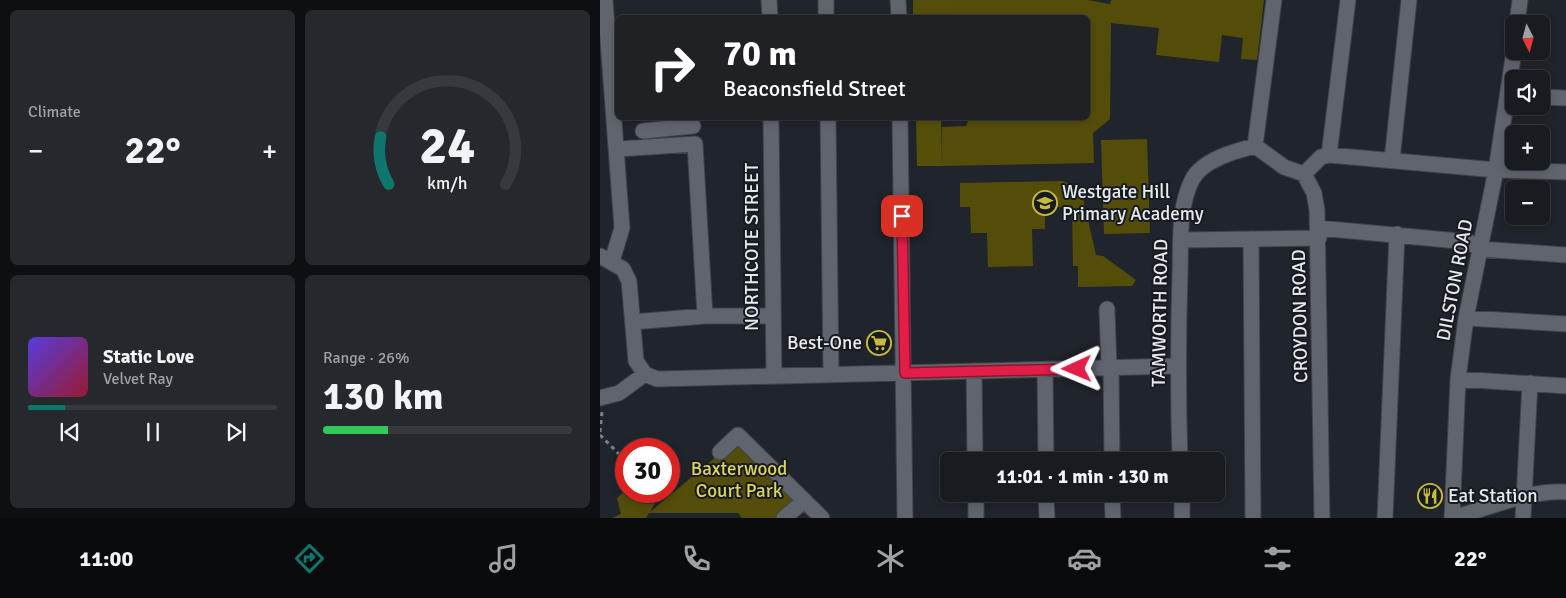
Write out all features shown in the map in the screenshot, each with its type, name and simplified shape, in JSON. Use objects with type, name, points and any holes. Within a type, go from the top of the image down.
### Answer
[{"type":"street","points":[[605,0],[615,97]]},
{"type":"street","points":[[769,0],[770,15]]},
{"type":"street","points":[[826,0],[826,15]]},
{"type":"street","points":[[898,0],[898,15]]},
{"type":"street","points":[[1274,0],[1255,146],[1284,167],[1304,174],[1321,157],[1329,155],[1496,170],[1566,172]]},
{"type":"street","points":[[1329,155],[1348,0]]},
{"type":"street","points":[[1392,160],[1409,0]]},
{"type":"street","points":[[1519,15],[1520,0]]},
{"type":"street","points":[[1550,97],[1566,98]]},
{"type":"street","name":"DILSTON ROAD","points":[[1452,518],[1458,379],[1466,318],[1507,115]]},
{"type":"street","points":[[616,120],[622,228],[606,258],[623,269],[628,281],[636,361],[651,376]]},
{"type":"street","name":"NORTHCOTE STREET","points":[[771,120],[774,376]]},
{"type":"street","points":[[828,120],[832,375]]},
{"type":"street","points":[[900,120],[906,518]]},
{"type":"street","points":[[643,131],[693,122],[705,316]]},
{"type":"street","points":[[618,149],[695,144]]},
{"type":"street","name":"TAMWORTH ROAD","points":[[1180,452],[1177,366],[1182,210],[1193,178],[1212,161],[1235,151],[1255,146]]},
{"type":"street","name":"CROYDON ROAD","points":[[1304,174],[1314,193],[1319,233],[1322,518]]},
{"type":"street","points":[[1181,240],[1250,239],[1319,233],[1397,234],[1469,242],[1480,250],[1566,256]]},
{"type":"street","points":[[1385,518],[1397,234]]},
{"type":"street","points":[[1250,239],[1253,518]]},
{"type":"street","points":[[1107,309],[1112,452]]},
{"type":"street","points":[[633,322],[705,316],[773,316]]},
{"type":"street","points":[[1466,318],[1566,324]]},
{"type":"street","points":[[600,398],[619,393],[651,376],[832,375],[1177,366]]},
{"type":"street","points":[[1045,370],[1046,452]]},
{"type":"street","points":[[974,371],[975,452]]},
{"type":"street","points":[[1458,379],[1566,386]]},
{"type":"street","points":[[1523,518],[1530,383]]},
{"type":"street","points":[[720,452],[738,435],[822,518]]},
{"type":"street","points":[[1452,518],[1523,498],[1555,491],[1566,492]]},
{"type":"street","points":[[784,518],[804,500]]},
{"type":"street","points":[[976,502],[976,518]]},
{"type":"street","points":[[1046,502],[1047,518]]},
{"type":"street","points":[[1112,502],[1112,518]]},
{"type":"street","points":[[1182,502],[1182,518]]},
{"type":"path","points":[[600,435],[615,450]]},
{"type":"green space","points":[[952,0],[1088,0],[1110,4],[1111,0],[1264,0],[1257,60],[1241,59],[1243,38],[1222,35],[1219,62],[1156,55],[1159,28],[1111,23],[1110,119],[1093,133],[1094,163],[942,166],[942,127],[966,126],[968,120],[1090,120],[1090,15],[952,15]]},
{"type":"green space","points":[[1147,139],[1150,233],[1104,234],[1101,140]]},
{"type":"green space","points":[[1062,181],[1076,186],[1082,194],[1096,255],[1103,256],[1136,280],[1132,286],[1078,287],[1078,266],[1073,266],[1072,207],[1045,207],[1045,229],[1032,229],[1033,266],[988,267],[987,233],[971,233],[970,207],[960,207],[960,183]]},
{"type":"green space","name":"Baxterwood Court Park","points":[[742,435],[799,498],[778,518],[741,518],[739,513],[649,513],[646,518],[612,518],[621,514],[618,503],[655,503],[650,512],[661,503],[680,503],[680,487]]},
{"type":"shaded area","points":[[913,0],[952,0],[952,15],[913,15]]},
{"type":"shaded area","points":[[916,120],[941,120],[942,166],[917,166]]},
{"type":"place","name":"Westgate Hill Primary Academy","points":[[1045,203]]},
{"type":"place","name":"Best-One","points":[[879,343]]},
{"type":"place","name":"Eat Station","points":[[1430,496]]},
{"type":"route","points":[[902,216],[905,373],[1077,369]]}]
